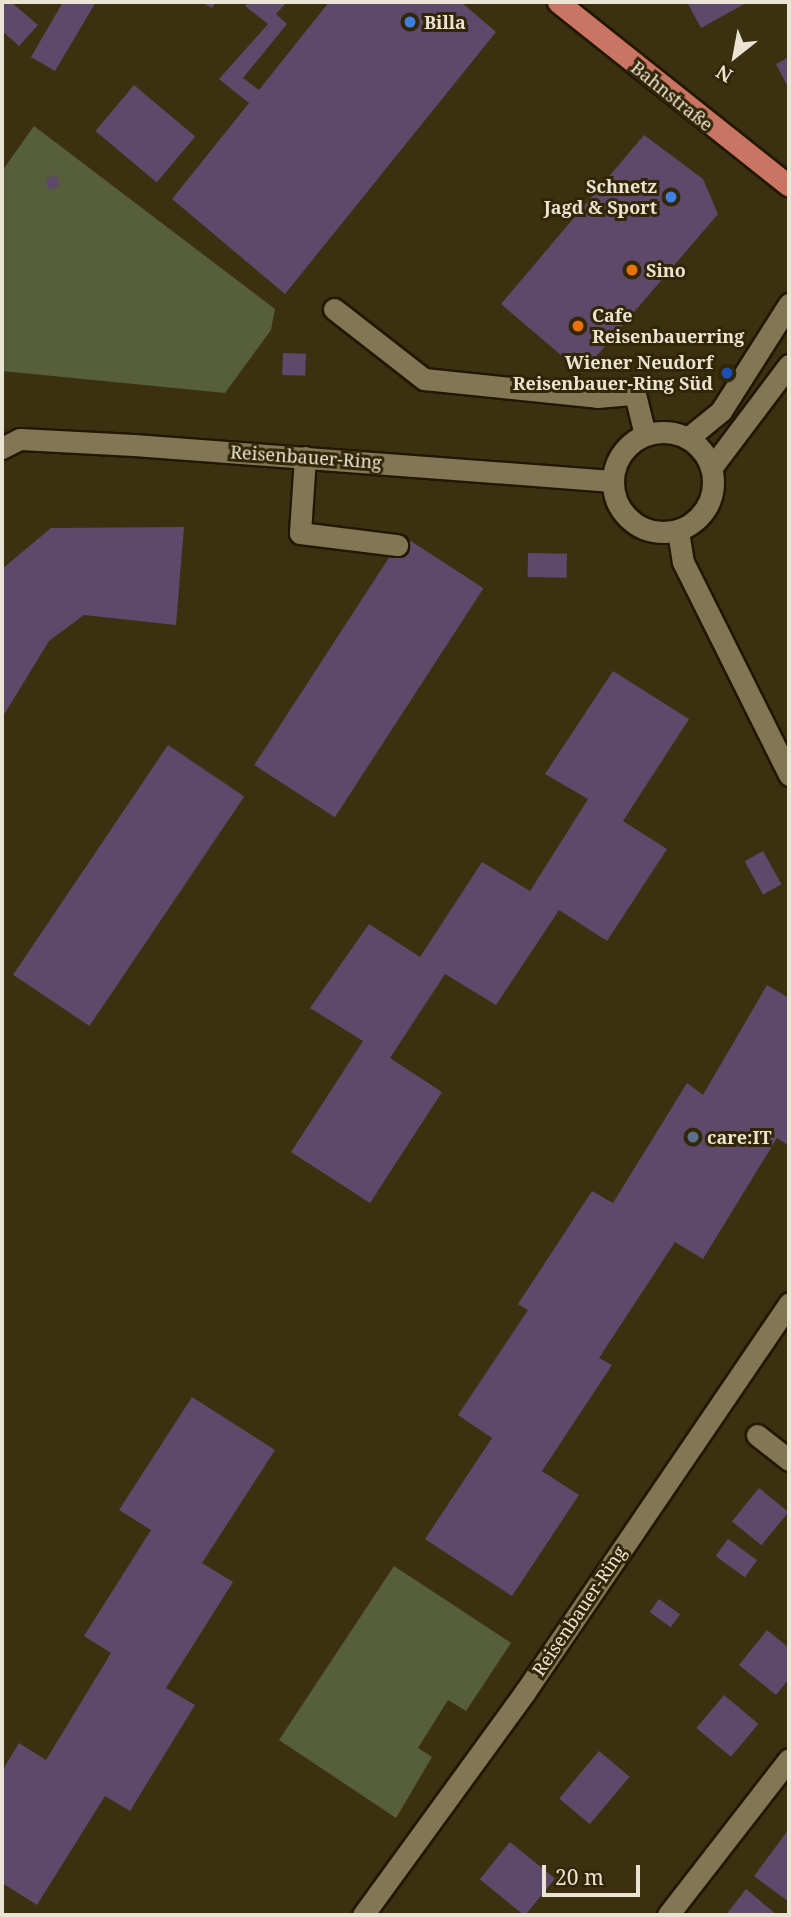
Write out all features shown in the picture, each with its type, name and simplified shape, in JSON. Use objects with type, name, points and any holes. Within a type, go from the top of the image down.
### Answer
[{"type":"main road","name":"Bahnstraße","points":[[558,2],[789,186]]},
{"type":"street","points":[[789,304],[720,411],[688,438],[645,435],[616,462],[612,481],[625,516],[659,533],[678,531],[710,503],[712,467],[789,365]]},
{"type":"street","points":[[334,309],[424,379],[597,397],[635,394],[645,435]]},
{"type":"street","points":[[688,438],[712,467]]},
{"type":"street","name":"Reisenbauer-Ring","points":[[2,448],[20,439],[305,457],[612,481]]},
{"type":"street","points":[[305,457],[300,533],[397,545]]},
{"type":"street","points":[[678,531],[683,562],[789,775]]},
{"type":"street","name":"Reisenbauer-Ring","points":[[363,1915],[525,1692],[789,1303]]},
{"type":"street","points":[[757,1435],[789,1460]]},
{"type":"street","points":[[668,1915],[789,1759]]},
{"type":"green space","points":[[34,126],[275,309],[271,330],[225,393],[2,371],[2,171]]},
{"type":"green space","points":[[394,1566],[511,1643],[466,1711],[448,1700],[418,1748],[432,1757],[396,1818],[279,1740]]},
{"type":"building","points":[[2,2],[11,2],[38,25],[19,46],[2,31]]},
{"type":"building","points":[[63,2],[96,2],[55,71],[31,57]]},
{"type":"building","points":[[201,2],[216,2],[212,8]]},
{"type":"building","points":[[248,2],[287,2],[276,14],[287,24],[243,78],[259,90],[329,2],[461,2],[496,32],[285,294],[172,199],[249,103],[219,79],[268,24],[245,6]]},
{"type":"building","points":[[687,2],[748,2],[701,28]]},
{"type":"building","points":[[789,57],[789,89],[776,64]]},
{"type":"building","points":[[134,85],[195,136],[157,182],[95,131]]},
{"type":"building","points":[[644,135],[703,179],[718,214],[582,373],[501,304]]},
{"type":"building","points":[[56,175],[60,185],[49,190],[45,179]]},
{"type":"building","points":[[283,353],[306,354],[305,376],[282,375]]},
{"type":"building","points":[[184,527],[176,625],[84,615],[49,641],[2,718],[2,569],[51,528]]},
{"type":"building","points":[[403,536],[484,588],[335,817],[254,765]]},
{"type":"building","points":[[528,553],[567,554],[567,578],[528,577]]},
{"type":"building","points":[[613,671],[689,719],[623,821],[667,849],[607,941],[559,910],[496,1005],[445,974],[390,1058],[442,1092],[370,1203],[291,1152],[363,1041],[310,1008],[369,924],[420,957],[482,862],[530,891],[588,799],[545,774]]},
{"type":"building","points":[[168,745],[244,796],[89,1026],[13,975]]},
{"type":"building","points":[[763,851],[781,884],[763,894],[745,861]]},
{"type":"building","points":[[767,985],[789,998],[789,1146],[777,1138],[703,1259],[675,1242],[599,1358],[612,1365],[542,1471],[579,1495],[512,1596],[425,1539],[492,1438],[458,1415],[528,1310],[518,1304],[592,1191],[613,1203],[687,1083],[703,1095]]},
{"type":"building","points":[[192,1397],[275,1450],[202,1563],[233,1582],[166,1688],[195,1705],[130,1811],[105,1796],[37,1905],[2,1883],[2,1771],[19,1743],[46,1760],[111,1653],[84,1636],[151,1530],[119,1510]]},
{"type":"building","points":[[759,1488],[789,1512],[761,1545],[732,1521]]},
{"type":"building","points":[[728,1539],[757,1560],[745,1577],[716,1556]]},
{"type":"building","points":[[659,1599],[680,1614],[671,1627],[650,1612]]},
{"type":"building","points":[[767,1630],[789,1648],[789,1679],[776,1695],[739,1665]]},
{"type":"building","points":[[724,1695],[758,1724],[731,1757],[696,1728]]},
{"type":"building","points":[[599,1751],[630,1777],[590,1824],[559,1798]]},
{"type":"building","points":[[789,1829],[789,1902],[754,1876]]},
{"type":"building","points":[[510,1842],[555,1879],[526,1915],[480,1879]]},
{"type":"building","points":[[746,1889],[777,1915],[726,1915]]},
{"type":"place","name":"Billa","points":[[410,22]]},
{"type":"place","name":"Schnetz Jagd & Sport","points":[[671,197]]},
{"type":"place","name":"Sino","points":[[632,270]]},
{"type":"place","name":"Cafe Reisenbauerring","points":[[578,326]]},
{"type":"place","name":"Wiener Neudorf Reisenbauer-Ring Süd","points":[[727,373]]},
{"type":"place","name":"care:IT","points":[[693,1137]]}]
